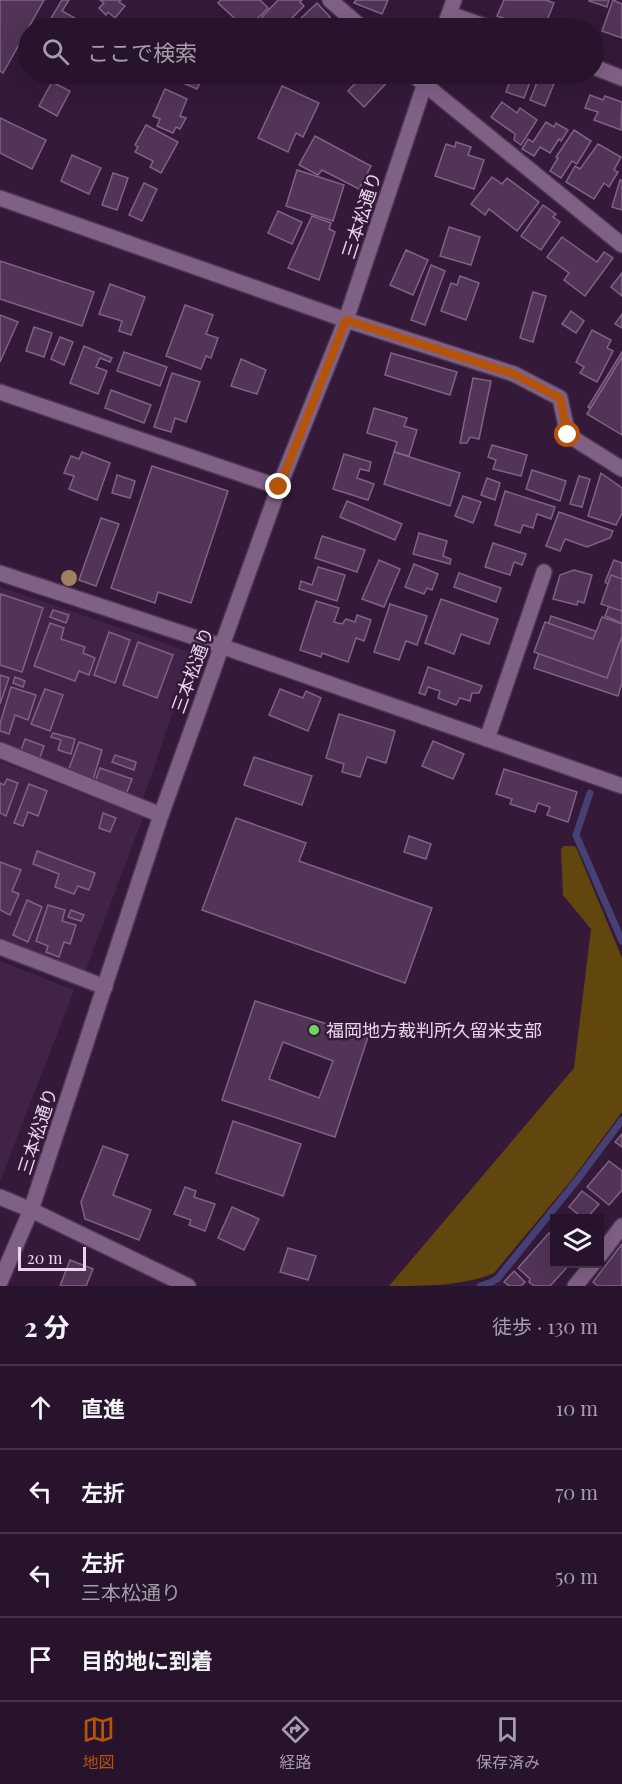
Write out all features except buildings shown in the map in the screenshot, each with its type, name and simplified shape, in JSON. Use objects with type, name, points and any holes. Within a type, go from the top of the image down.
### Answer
[{"type":"street","points":[[330,0],[351,18]]},
{"type":"street","points":[[452,7],[472,18]]},
{"type":"street","points":[[604,71],[622,78]]},
{"type":"street","name":"三本松通り","points":[[0,1282],[32,1210],[161,815],[279,487],[346,320],[424,84]]},
{"type":"street","points":[[432,84],[622,244]]},
{"type":"street","points":[[0,198],[346,320],[514,374],[560,398],[568,435],[622,469]]},
{"type":"street","points":[[0,392],[279,487]]},
{"type":"street","points":[[487,739],[544,572]]},
{"type":"street","points":[[0,573],[221,646],[622,786]]},
{"type":"street","points":[[0,750],[161,815]]},
{"type":"street","points":[[0,947],[105,987]]},
{"type":"street","points":[[0,1197],[32,1210],[188,1286]]},
{"type":"street","points":[[604,1250],[622,1226]]},
{"type":"street","points":[[575,1286],[588,1268]]},
{"type":"shaded area","points":[[0,587],[193,653],[143,799],[0,741]]},
{"type":"shaded area","points":[[0,761],[143,817],[85,972],[0,939]]},
{"type":"shaded area","points":[[563,846],[576,847],[622,958],[622,1112],[574,1177],[494,1273],[457,1283],[389,1286],[574,1068],[591,929],[563,895],[561,850]]},
{"type":"shaded area","points":[[0,961],[74,990],[1,1179],[0,1178]]},
{"type":"waterway","points":[[590,793],[576,835],[622,941]]},
{"type":"waterway","points":[[480,1286],[498,1278],[578,1179],[622,1120]]},
{"type":"place","name":"福岡地方裁判所久留米支部","points":[[314,1030]]},
{"type":"route","points":[[279,487],[346,320],[514,374],[560,398],[568,435]]}]
